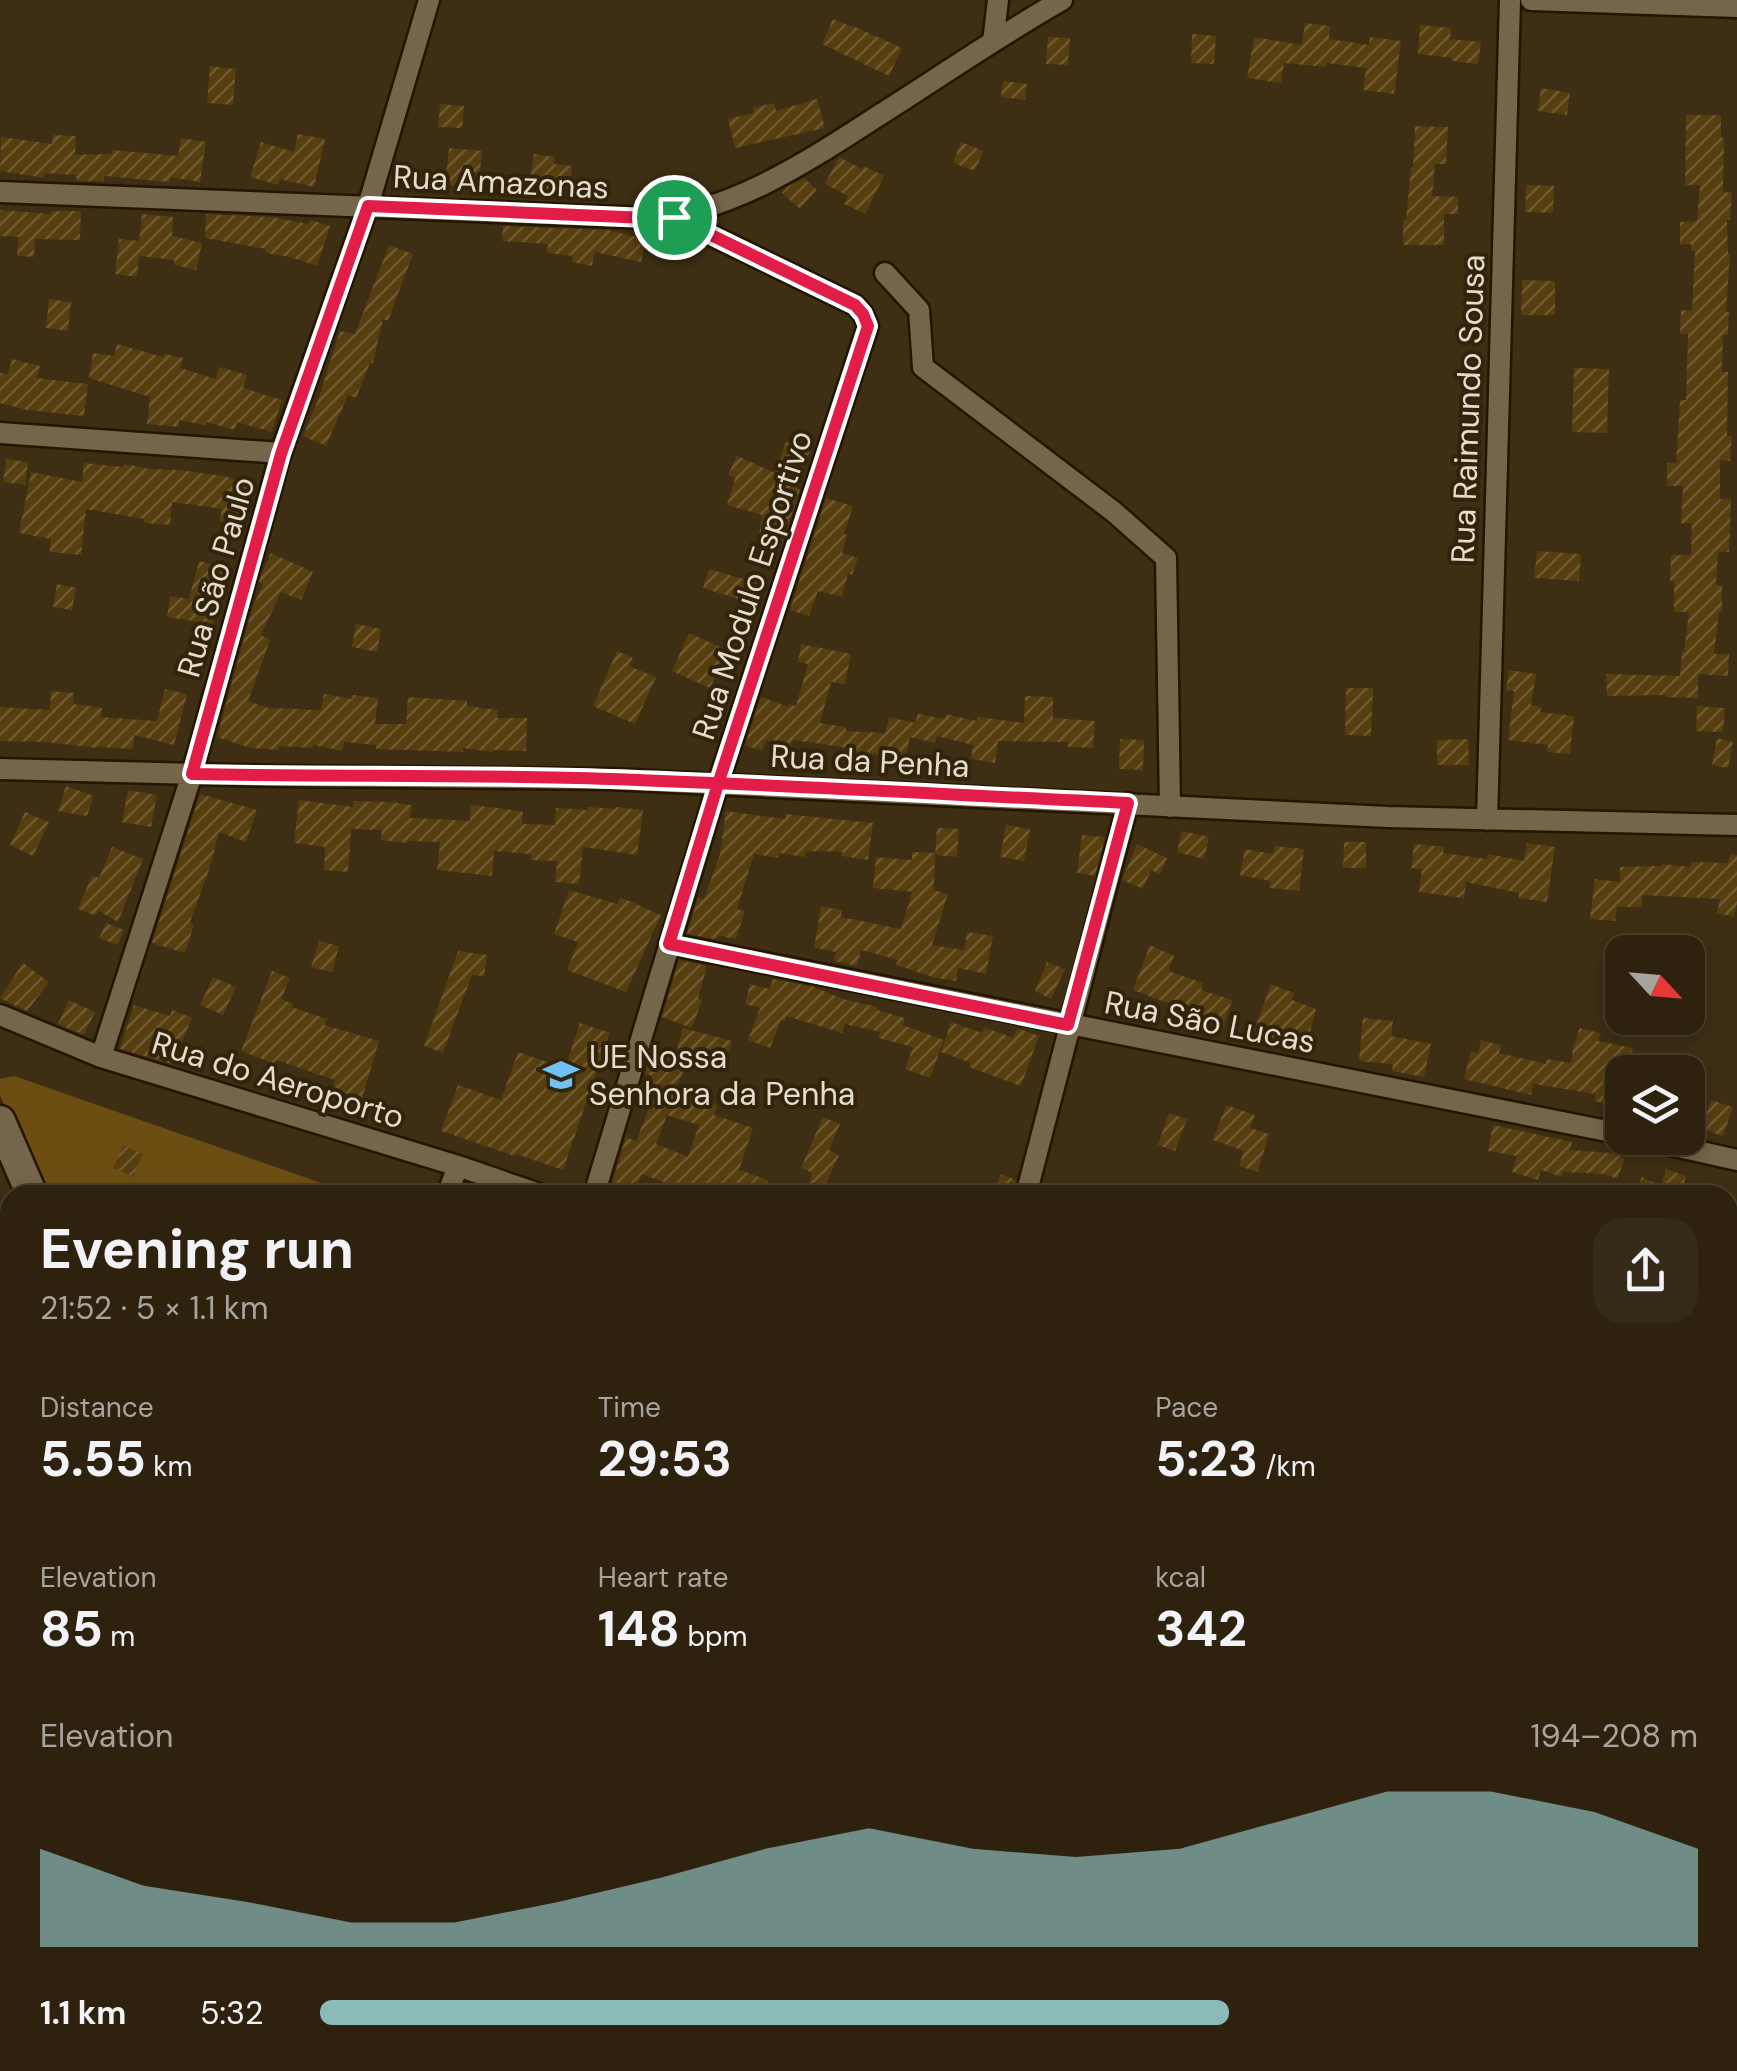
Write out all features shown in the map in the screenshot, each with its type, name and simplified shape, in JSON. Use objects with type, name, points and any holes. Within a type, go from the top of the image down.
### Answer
[{"type":"street","name":"Rua São Paulo","points":[[101,1057],[192,774],[281,454],[368,206],[428,0]]},
{"type":"street","points":[[992,42],[998,0]]},
{"type":"street","name":"Rua Amazonas","points":[[0,192],[674,217],[737,196],[784,173],[1062,0]]},
{"type":"street","name":"Rua Raimundo Sousa","points":[[1487,820],[1510,0]]},
{"type":"street","points":[[1532,0],[1737,7]]},
{"type":"street","name":"Rua Modulo Esportivo","points":[[597,1185],[718,784],[868,326],[855,305],[674,217]]},
{"type":"street","points":[[884,273],[919,310],[923,367],[1114,512],[1166,558],[1170,807]]},
{"type":"street","points":[[0,433],[281,454]]},
{"type":"street","name":"Rua da Penha","points":[[0,769],[544,777],[1170,807],[1737,826]]},
{"type":"street","points":[[1028,1185],[1128,803]]},
{"type":"street","name":"Rua São Lucas","points":[[669,944],[1605,1131]]},
{"type":"street","name":"Rua do Aeroporto","points":[[0,1015],[101,1057],[513,1185]]},
{"type":"street","points":[[0,1121],[28,1185]]},
{"type":"street","points":[[1705,1153],[1737,1160]]},
{"type":"street","points":[[451,1185],[458,1166]]},
{"type":"shaded area","points":[[14,1076],[327,1185],[35,1185],[0,1095],[0,1079]]},
{"type":"building","points":[[833,19],[902,48],[889,76],[822,44]]},
{"type":"building","points":[[1305,23],[1330,26],[1329,39],[1369,45],[1370,37],[1401,41],[1394,94],[1363,90],[1366,68],[1327,63],[1326,67],[1284,63],[1281,83],[1247,78],[1254,37],[1302,45]]},
{"type":"building","points":[[1420,25],[1451,28],[1450,39],[1481,42],[1478,64],[1418,54]]},
{"type":"building","points":[[1192,34],[1216,36],[1214,64],[1191,63]]},
{"type":"building","points":[[1048,37],[1070,38],[1068,65],[1046,64]]},
{"type":"building","points":[[210,66],[236,69],[233,105],[207,103]]},
{"type":"building","points":[[1003,81],[1027,84],[1025,100],[1001,97]]},
{"type":"building","points":[[1541,88],[1570,93],[1567,115],[1538,111]]},
{"type":"building","points":[[817,99],[825,128],[735,148],[728,119],[774,103],[776,111]]},
{"type":"building","points":[[440,104],[464,106],[462,128],[438,127]]},
{"type":"building","points":[[1686,115],[1721,115],[1723,192],[1732,193],[1727,220],[1728,335],[1723,335],[1722,372],[1728,372],[1727,436],[1732,436],[1730,461],[1720,460],[1720,499],[1731,499],[1729,552],[1718,552],[1716,585],[1722,585],[1722,612],[1714,654],[1729,654],[1728,676],[1698,674],[1698,698],[1607,696],[1606,674],[1680,676],[1684,652],[1689,612],[1674,612],[1671,555],[1691,555],[1692,523],[1681,523],[1683,486],[1667,486],[1667,463],[1676,463],[1680,400],[1686,400],[1688,334],[1680,334],[1681,310],[1692,311],[1695,251],[1691,251],[1691,244],[1680,245],[1680,222],[1697,221],[1700,185],[1685,185]]},
{"type":"building","points":[[1415,126],[1448,127],[1446,164],[1435,164],[1432,196],[1458,197],[1458,214],[1444,214],[1444,245],[1403,245]]},
{"type":"building","points":[[298,134],[325,139],[314,187],[280,179],[278,185],[250,177],[261,142],[294,152]]},
{"type":"building","points":[[53,135],[76,136],[75,155],[112,154],[112,150],[178,156],[181,138],[206,142],[200,182],[170,177],[170,182],[104,176],[104,181],[77,181],[76,175],[45,173],[44,178],[0,171],[1,137],[52,144]]},
{"type":"building","points":[[961,142],[983,151],[975,171],[953,163]]},
{"type":"building","points":[[449,148],[482,151],[478,189],[445,185]]},
{"type":"building","points":[[534,154],[555,157],[554,164],[572,166],[570,189],[529,188]]},
{"type":"building","points":[[839,157],[884,176],[865,214],[844,204],[848,196],[825,184]]},
{"type":"building","points":[[804,178],[817,190],[800,209],[782,193]]},
{"type":"building","points":[[1526,185],[1554,186],[1553,213],[1525,212]]},
{"type":"building","points":[[0,210],[51,214],[81,211],[80,240],[35,239],[34,257],[17,256],[19,237],[0,236]]},
{"type":"building","points":[[142,214],[173,217],[172,236],[202,243],[196,270],[174,265],[175,260],[139,256],[137,277],[115,274],[119,239],[139,241]]},
{"type":"building","points":[[206,214],[271,217],[308,224],[310,220],[330,226],[317,266],[265,253],[266,249],[205,238]]},
{"type":"building","points":[[503,226],[608,230],[646,239],[641,262],[595,252],[592,266],[572,262],[573,256],[547,253],[548,244],[502,241]]},
{"type":"building","points":[[389,245],[413,254],[388,321],[383,319],[373,363],[356,398],[348,395],[326,446],[303,436],[340,331],[355,334]]},
{"type":"building","points":[[1522,280],[1555,281],[1555,315],[1521,315]]},
{"type":"building","points":[[49,299],[71,302],[68,331],[46,328]]},
{"type":"building","points":[[117,344],[163,357],[164,354],[183,358],[180,368],[216,379],[219,367],[247,375],[243,388],[282,400],[272,432],[237,422],[235,430],[179,420],[178,427],[147,424],[150,397],[89,378],[93,353],[114,356]]},
{"type":"building","points":[[12,359],[40,366],[37,378],[88,384],[84,416],[0,403],[0,373],[8,374]]},
{"type":"building","points":[[1574,368],[1609,369],[1607,433],[1572,432]]},
{"type":"building","points":[[786,442],[810,451],[796,488],[800,489],[781,547],[758,544],[762,515],[727,505],[735,478],[728,475],[737,456],[775,473]]},
{"type":"building","points":[[6,459],[28,462],[25,485],[3,482]]},
{"type":"building","points":[[84,463],[179,470],[255,484],[243,527],[219,521],[222,509],[172,502],[170,525],[86,509],[81,555],[50,552],[51,539],[19,533],[31,472],[82,482]]},
{"type":"building","points":[[826,498],[853,506],[842,553],[858,558],[852,575],[848,573],[842,597],[818,591],[809,616],[790,610]]},
{"type":"building","points":[[1537,551],[1581,554],[1579,581],[1534,578]]},
{"type":"building","points":[[271,553],[313,572],[301,600],[281,592],[261,635],[270,640],[248,701],[268,708],[321,710],[324,694],[378,698],[375,724],[406,724],[408,697],[467,701],[467,706],[498,710],[497,718],[527,718],[526,751],[376,749],[376,745],[344,742],[342,751],[313,745],[279,746],[279,750],[250,748],[217,737],[253,606],[263,584],[259,582],[261,575]]},
{"type":"building","points":[[199,561],[228,568],[221,594],[217,593],[213,624],[167,617],[170,596],[189,599]]},
{"type":"building","points":[[709,569],[757,583],[751,603],[703,588]]},
{"type":"building","points":[[57,584],[76,588],[72,610],[53,607]]},
{"type":"building","points":[[356,624],[381,629],[377,652],[352,647]]},
{"type":"building","points":[[689,633],[727,650],[710,688],[672,671]]},
{"type":"building","points":[[801,644],[851,654],[845,684],[831,682],[820,723],[846,727],[846,731],[885,733],[889,717],[915,723],[918,714],[1024,723],[1025,696],[1053,697],[1053,718],[1095,721],[1093,748],[1068,747],[1068,742],[998,741],[995,763],[971,759],[973,745],[937,736],[935,743],[910,737],[905,761],[793,740],[791,748],[766,740],[762,751],[745,745],[761,697],[796,706],[808,664],[798,662]]},
{"type":"building","points":[[617,651],[633,658],[629,666],[656,677],[635,724],[593,706]]},
{"type":"building","points":[[1509,670],[1536,674],[1531,705],[1541,707],[1540,712],[1574,716],[1570,754],[1547,752],[1548,745],[1508,740],[1514,691],[1506,690]]},
{"type":"building","points":[[1346,688],[1373,688],[1371,736],[1345,735]]},
{"type":"building","points":[[165,689],[187,694],[174,745],[134,735],[133,749],[0,741],[0,707],[50,710],[51,691],[74,693],[73,704],[102,708],[101,717],[157,721]]},
{"type":"building","points":[[1697,706],[1725,708],[1723,732],[1696,731]]},
{"type":"building","points":[[1717,738],[1733,742],[1728,768],[1712,765]]},
{"type":"building","points":[[1120,739],[1144,740],[1143,770],[1119,769]]},
{"type":"building","points":[[1468,739],[1469,765],[1437,765],[1437,740]]},
{"type":"building","points":[[66,786],[94,796],[87,816],[58,811]]},
{"type":"building","points":[[128,790],[157,795],[151,827],[122,822]]},
{"type":"building","points":[[200,794],[257,810],[246,842],[219,832],[190,922],[194,924],[185,953],[152,943]]},
{"type":"building","points":[[299,800],[353,807],[354,801],[391,802],[412,805],[410,818],[470,821],[471,805],[523,812],[522,824],[555,825],[556,808],[643,810],[637,855],[583,847],[579,884],[555,882],[557,861],[531,860],[531,854],[494,851],[492,876],[437,870],[440,842],[381,840],[382,830],[351,829],[348,872],[324,870],[325,847],[294,843]]},
{"type":"building","points":[[726,811],[785,819],[785,814],[873,823],[868,860],[842,856],[843,852],[806,851],[805,857],[779,853],[778,858],[754,854],[737,909],[745,911],[736,939],[687,934],[698,897],[704,899],[720,854]]},
{"type":"building","points":[[25,812],[49,822],[33,856],[10,845]]},
{"type":"building","points":[[1006,825],[1030,829],[1024,861],[1000,857]]},
{"type":"building","points":[[937,828],[959,829],[957,857],[935,855]]},
{"type":"building","points":[[1182,831],[1209,837],[1204,859],[1177,852]]},
{"type":"building","points":[[1082,835],[1105,837],[1095,876],[1077,873]]},
{"type":"building","points":[[1344,842],[1366,842],[1366,868],[1343,868]]},
{"type":"building","points":[[1527,843],[1555,847],[1547,902],[1466,882],[1464,898],[1419,892],[1422,869],[1411,868],[1414,844],[1444,847],[1443,853],[1487,859],[1488,854],[1524,861]]},
{"type":"building","points":[[1137,844],[1167,858],[1160,874],[1151,870],[1143,889],[1122,880]]},
{"type":"building","points":[[1274,846],[1304,849],[1299,891],[1269,888],[1270,881],[1240,875],[1245,849],[1273,854]]},
{"type":"building","points":[[112,847],[143,859],[118,922],[99,911],[96,916],[78,909],[92,875],[99,878]]},
{"type":"building","points":[[912,852],[935,853],[934,890],[948,894],[932,945],[964,950],[967,932],[993,936],[986,974],[958,968],[956,981],[936,978],[896,965],[898,960],[861,950],[857,966],[834,961],[836,952],[814,948],[821,906],[842,910],[841,917],[901,929],[912,892],[873,888],[876,857],[912,860]]},
{"type":"building","points":[[1730,854],[1737,855],[1734,917],[1717,913],[1720,899],[1642,895],[1642,907],[1617,907],[1615,921],[1590,919],[1595,879],[1620,882],[1620,867],[1728,863]]},
{"type":"building","points":[[569,890],[617,904],[620,897],[661,915],[626,992],[567,970],[578,942],[554,934]]},
{"type":"building","points":[[106,923],[124,930],[118,945],[99,938]]},
{"type":"building","points":[[319,941],[339,946],[332,972],[311,967]]},
{"type":"building","points":[[1150,945],[1174,956],[1171,972],[1203,983],[1201,990],[1232,1000],[1223,1027],[1166,1008],[1168,1003],[1133,990]]},
{"type":"building","points":[[458,951],[487,955],[484,976],[472,975],[443,1053],[424,1046]]},
{"type":"building","points":[[679,960],[707,966],[698,998],[702,1000],[692,1028],[662,1017]]},
{"type":"building","points":[[1047,962],[1065,969],[1051,999],[1035,991]]},
{"type":"building","points":[[23,963],[49,982],[27,1011],[0,998]]},
{"type":"building","points":[[272,971],[290,978],[281,999],[293,1004],[292,1007],[327,1019],[324,1025],[379,1041],[362,1098],[333,1089],[335,1080],[241,1051]]},
{"type":"building","points":[[213,977],[236,987],[223,1015],[200,1005]]},
{"type":"building","points":[[773,979],[877,1007],[905,1018],[903,1025],[944,1040],[930,1078],[905,1069],[913,1047],[878,1038],[880,1032],[845,1024],[842,1033],[786,1016],[770,1048],[748,1040],[760,1008],[745,1004],[750,984],[770,989]]},
{"type":"building","points":[[1271,984],[1294,993],[1292,1000],[1316,1009],[1306,1048],[1254,1031]]},
{"type":"building","points":[[69,1000],[95,1012],[84,1035],[58,1024]]},
{"type":"building","points":[[134,1005],[170,1016],[172,1010],[192,1018],[172,1064],[120,1049]]},
{"type":"building","points":[[1363,1018],[1393,1021],[1391,1036],[1431,1044],[1424,1077],[1392,1071],[1393,1064],[1359,1061]]},
{"type":"building","points":[[951,1022],[982,1033],[984,1027],[1013,1038],[1017,1028],[1039,1036],[1021,1086],[941,1052]]},
{"type":"building","points":[[580,1023],[610,1033],[563,1170],[441,1131],[458,1085],[501,1100],[518,1052],[565,1068]]},
{"type":"building","points":[[683,1028],[732,1041],[725,1068],[676,1054]]},
{"type":"building","points":[[1579,1028],[1600,1033],[1598,1041],[1633,1048],[1632,1055],[1605,1055],[1605,1103],[1594,1101],[1596,1094],[1533,1084],[1531,1095],[1464,1079],[1471,1051],[1478,1053],[1481,1040],[1501,1045],[1499,1053],[1546,1064],[1546,1059],[1571,1063]]},
{"type":"building","points":[[653,1046],[688,1061],[675,1090],[717,1105],[714,1115],[753,1128],[739,1170],[768,1180],[766,1185],[671,1185],[642,1174],[637,1185],[612,1185],[626,1137],[636,1141],[654,1095],[646,1092],[652,1076],[645,1073]],"holes":[[[667,1115],[699,1125],[688,1157],[656,1144]]]},
{"type":"building","points":[[1711,1100],[1733,1107],[1723,1136],[1705,1130]]},
{"type":"building","points":[[1226,1105],[1255,1115],[1250,1128],[1269,1134],[1258,1172],[1239,1166],[1244,1151],[1213,1140]]},
{"type":"building","points":[[1169,1113],[1187,1119],[1175,1151],[1158,1145]]},
{"type":"building","points":[[823,1117],[840,1124],[829,1150],[839,1155],[826,1185],[808,1185],[812,1173],[801,1168]]},
{"type":"building","points":[[1493,1125],[1572,1142],[1570,1150],[1605,1152],[1625,1159],[1617,1179],[1605,1174],[1563,1172],[1562,1177],[1541,1170],[1538,1180],[1512,1172],[1517,1156],[1488,1151]]},
{"type":"building","points":[[123,1145],[143,1154],[133,1177],[113,1168]]},
{"type":"building","points":[[1666,1169],[1686,1176],[1684,1185],[1661,1185]]},
{"type":"building","points":[[1001,1174],[1016,1180],[1015,1185],[996,1185]]},
{"type":"building","points":[[1642,1177],[1659,1185],[1638,1185]]},
{"type":"place","name":"UE Nossa Senhora da Penha","points":[[561,1075]]},
{"type":"route","points":[[674,217],[368,206],[281,454],[192,774],[610,779],[718,784],[982,796],[1128,803],[1068,1025],[669,944],[718,784],[868,326],[855,305],[674,217]]}]
